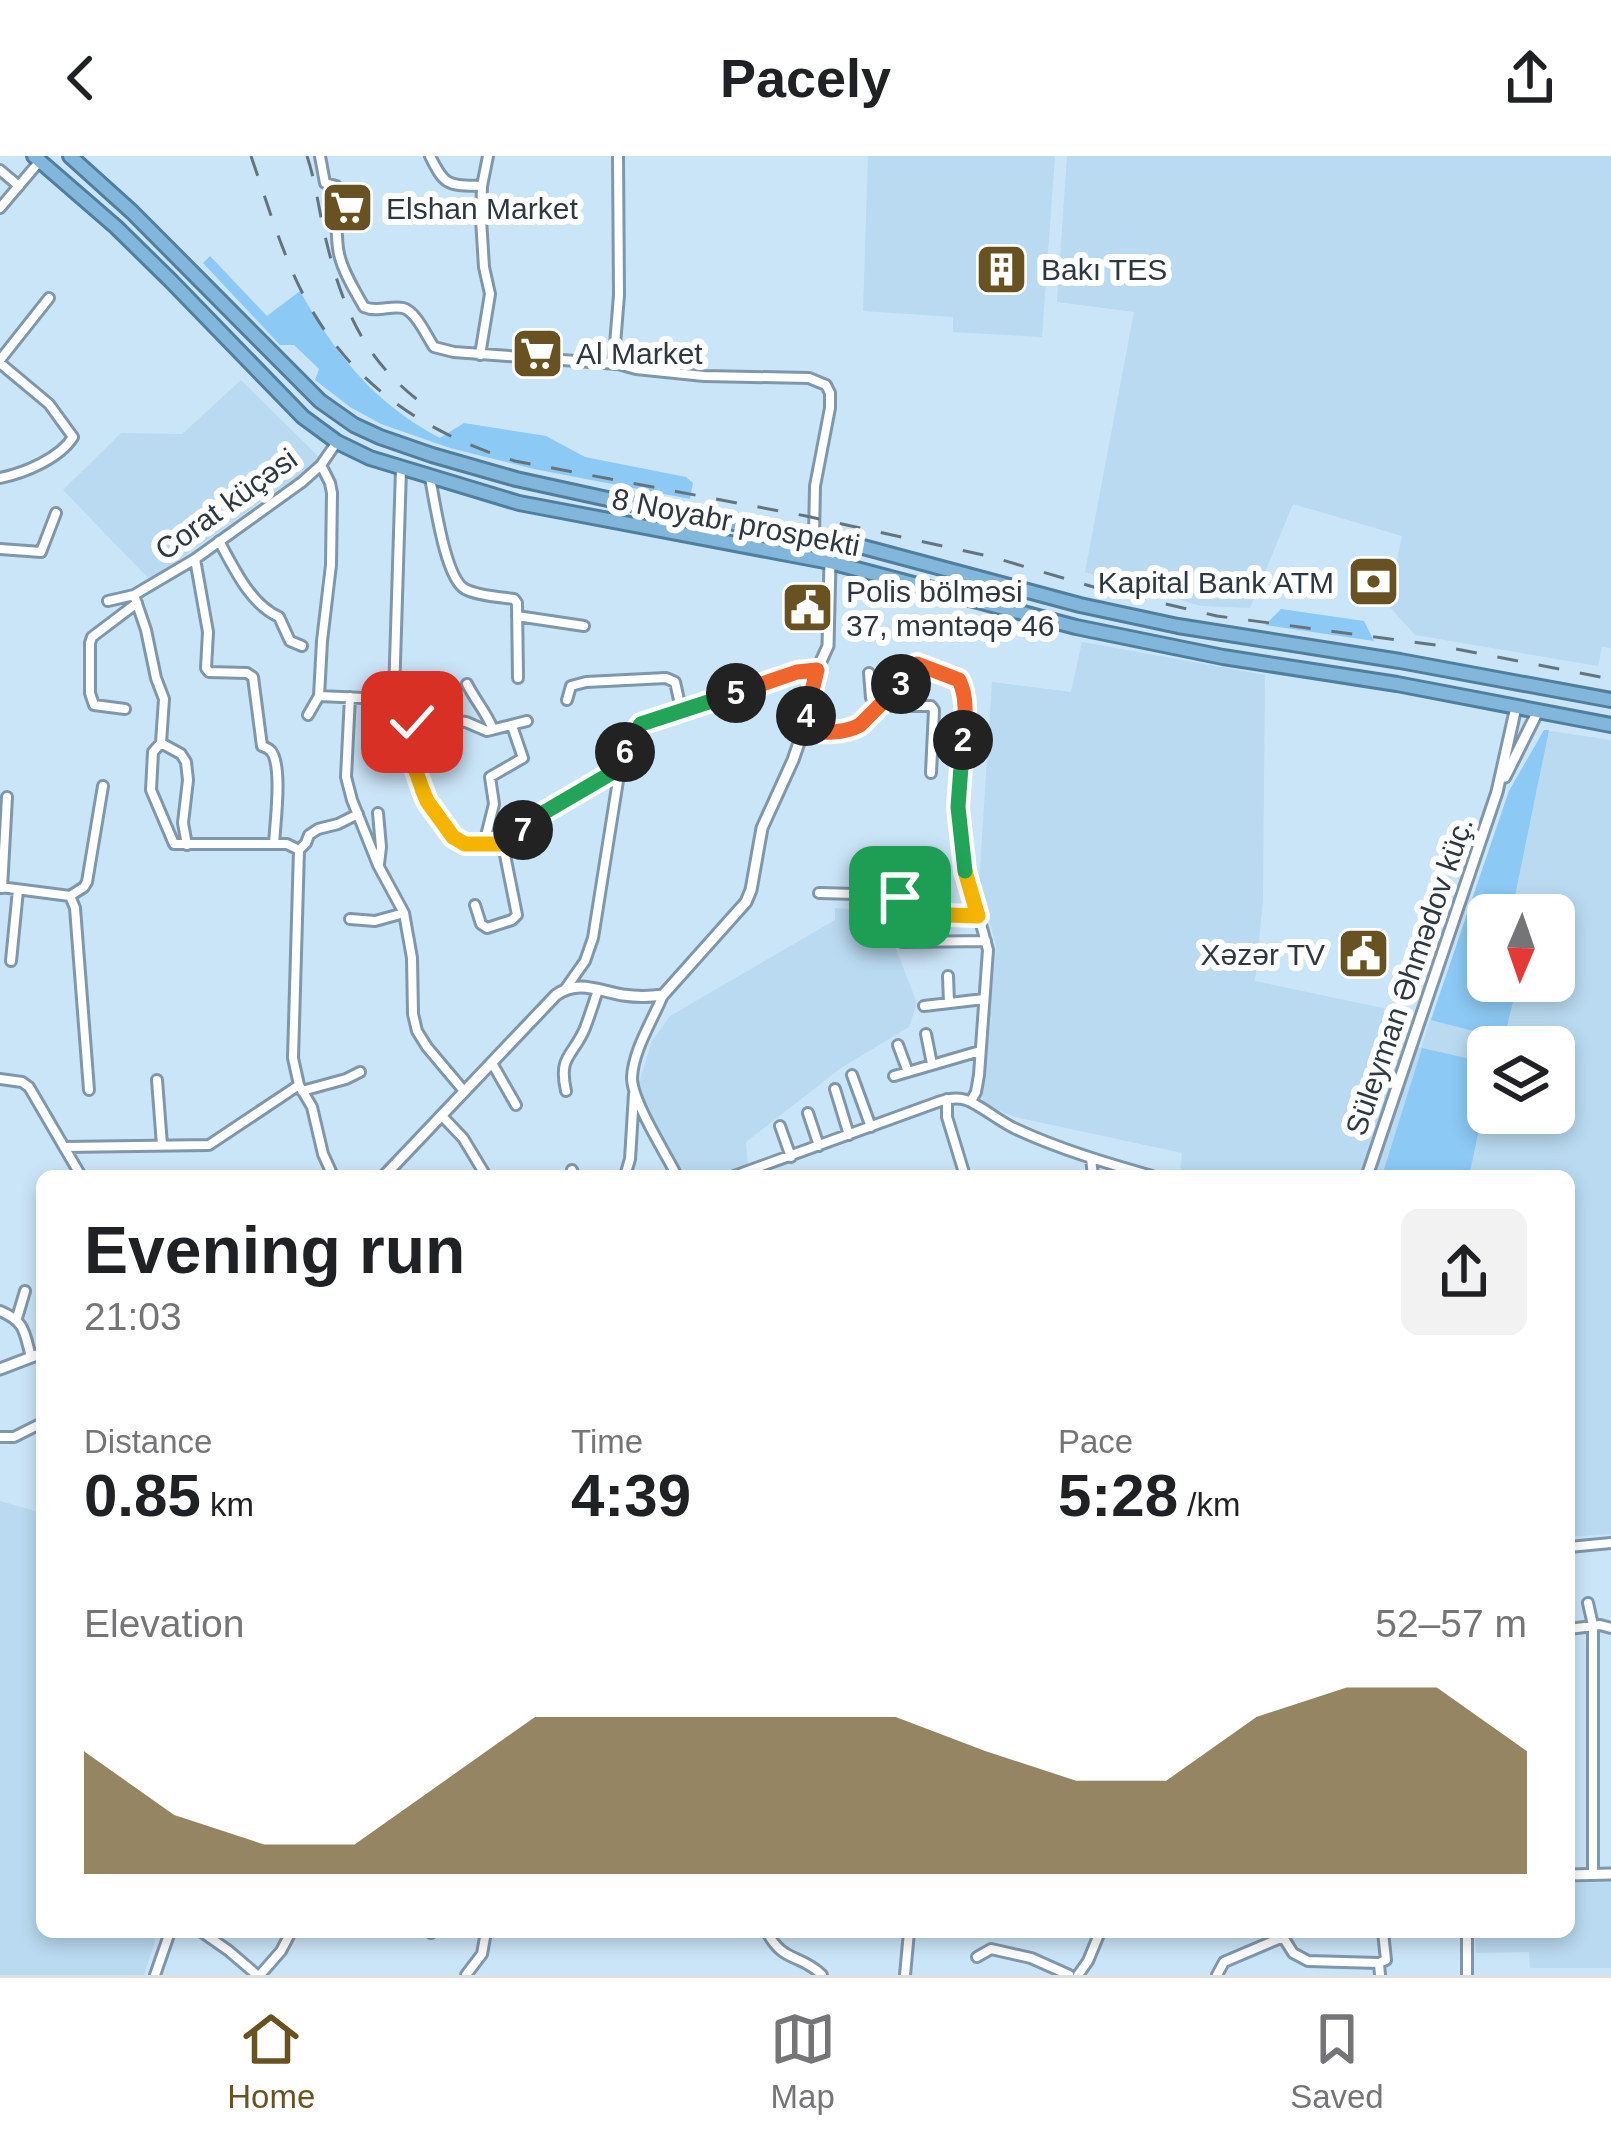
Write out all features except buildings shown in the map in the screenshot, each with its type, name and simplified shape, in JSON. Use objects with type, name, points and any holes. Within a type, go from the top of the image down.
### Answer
[{"type":"highway","name":"8 Noyabr prospekti","points":[[70,156],[133,212],[320,401],[354,425],[419,451],[626,503],[884,552],[1178,626],[1611,700]]},
{"type":"highway","name":"8 Noyabr prospekti","points":[[39,158],[171,280],[303,417],[370,458],[519,503],[830,562],[1135,640],[1611,725]]},
{"type":"highway","points":[[1516,706],[1521,683]]},
{"type":"highway","points":[[1538,711],[1544,687]]},
{"type":"street","points":[[320,156],[325,182],[335,186],[337,194],[339,257],[364,308],[410,311],[434,347],[704,376],[809,377],[826,385],[830,408],[815,487],[814,536]]},
{"type":"street","points":[[430,156],[442,180],[482,186]]},
{"type":"street","points":[[480,355],[490,294],[481,219],[488,156]]},
{"type":"street","points":[[617,156],[619,295],[614,357],[618,364]]},
{"type":"street","points":[[0,208],[39,158]]},
{"type":"street","points":[[0,170],[19,186]]},
{"type":"street","points":[[0,478],[50,458],[71,443],[73,436],[50,404],[0,361],[49,298]]},
{"type":"street","name":"Corat küçəsi","points":[[108,601],[135,599],[196,559],[302,482],[337,442]]},
{"type":"street","points":[[308,715],[319,696],[332,565],[332,493],[321,465]]},
{"type":"street","points":[[319,696],[386,699],[394,694],[401,469]]},
{"type":"street","points":[[430,478],[458,583],[466,590],[517,603],[518,679]]},
{"type":"street","points":[[0,549],[38,553],[56,513]]},
{"type":"street","points":[[219,541],[245,586],[267,612],[279,617],[290,641],[302,646]]},
{"type":"street","points":[[196,559],[208,632],[206,668],[253,677],[262,746],[274,757],[277,778],[274,844]]},
{"type":"street","points":[[627,1170],[632,1076],[663,995],[746,902],[751,890],[762,828],[803,731],[817,670],[828,646],[830,562]]},
{"type":"street","points":[[125,709],[94,705],[90,643],[135,599],[164,699],[151,790],[174,844],[287,844],[298,850]]},
{"type":"street","points":[[517,616],[584,626]]},
{"type":"street","points":[[803,731],[860,725],[917,664],[962,685],[960,831],[964,867],[986,941],[980,1052],[971,1101]]},
{"type":"street","points":[[390,1170],[566,988],[584,961],[593,938],[620,768],[628,742],[641,724],[780,676],[817,670]]},
{"type":"street","points":[[868,673],[871,698],[878,704],[931,706],[934,710],[931,773]]},
{"type":"street","points":[[567,700],[572,686],[586,682],[666,678],[675,682],[681,710]]},
{"type":"street","points":[[467,684],[493,729]]},
{"type":"street","points":[[350,698],[346,777],[378,865],[404,914],[417,1031],[464,1091]]},
{"type":"street","points":[[1497,792],[1516,706]]},
{"type":"street","points":[[1497,792],[1538,711]]},
{"type":"street","points":[[527,722],[481,730],[466,722],[412,722],[412,760],[427,801],[453,837],[465,844],[503,844],[538,816],[620,768]]},
{"type":"street","points":[[484,844],[494,804],[490,776],[523,758],[512,726]]},
{"type":"street","points":[[161,743],[182,754],[186,762],[183,823],[187,845]]},
{"type":"street","points":[[7,797],[1,888],[70,896],[87,882],[103,786]]},
{"type":"street","name":"Süleyman Əhmədov küç.","points":[[1369,1170],[1497,792]]},
{"type":"street","points":[[378,812],[378,865]]},
{"type":"street","points":[[330,1170],[293,1058],[298,850],[318,829],[358,814]]},
{"type":"street","points":[[475,905],[488,928],[517,915],[503,844]]},
{"type":"street","points":[[11,961],[18,890]]},
{"type":"street","points":[[819,893],[893,895],[919,914],[978,916]]},
{"type":"street","points":[[70,896],[75,908],[89,1090]]},
{"type":"street","points":[[350,919],[375,921],[404,914]]},
{"type":"street","points":[[902,942],[986,941]]},
{"type":"street","points":[[948,976],[949,1003]]},
{"type":"street","points":[[566,988],[580,985],[627,995],[663,995]]},
{"type":"street","points":[[566,1091],[564,1064],[584,1033],[598,990]]},
{"type":"street","points":[[924,1006],[984,999]]},
{"type":"street","points":[[926,1034],[932,1064]]},
{"type":"street","points":[[898,1045],[908,1072]]},
{"type":"street","points":[[894,1076],[980,1052]]},
{"type":"street","points":[[492,1063],[516,1105]]},
{"type":"street","points":[[64,1148],[209,1145],[300,1088],[359,1072]]},
{"type":"street","points":[[852,1075],[871,1127]]},
{"type":"street","points":[[0,1079],[29,1087],[77,1170]]},
{"type":"street","points":[[157,1080],[162,1145]]},
{"type":"street","points":[[835,1089],[850,1135]]},
{"type":"street","points":[[634,1092],[674,1170]]},
{"type":"street","points":[[947,1100],[947,1117],[963,1170]]},
{"type":"street","points":[[751,1170],[947,1100],[971,1101],[1013,1128],[1132,1170]]},
{"type":"street","points":[[808,1113],[819,1146]]},
{"type":"street","points":[[442,1116],[463,1138],[482,1170]]},
{"type":"street","points":[[780,1126],[791,1156]]},
{"type":"street","points":[[1091,1158],[1093,1170]]},
{"type":"street","points":[[17,1318],[25,1291]]},
{"type":"street","points":[[0,1312],[17,1318],[36,1355],[0,1369]]},
{"type":"street","points":[[0,1437],[14,1437],[36,1427]]},
{"type":"street","points":[[1575,1546],[1611,1543]]},
{"type":"street","points":[[1588,1603],[1593,1625],[1593,1875]]},
{"type":"street","points":[[1575,1627],[1611,1628]]},
{"type":"street","points":[[1575,1875],[1611,1874]]},
{"type":"street","points":[[155,1975],[168,1938]]},
{"type":"street","points":[[211,1938],[258,1975],[288,1938]]},
{"type":"street","points":[[466,1975],[482,1954],[485,1938]]},
{"type":"street","points":[[770,1938],[789,1958],[811,1964],[822,1975]]},
{"type":"street","points":[[905,1975],[910,1938]]},
{"type":"street","points":[[977,1958],[991,1949],[1073,1975],[1088,1961],[1098,1938]]},
{"type":"street","points":[[1217,1975],[1224,1962],[1275,1938]]},
{"type":"street","points":[[1286,1938],[1293,1953],[1308,1961],[1379,1963],[1385,1960],[1384,1938]]},
{"type":"street","points":[[1467,1938],[1467,1975]]},
{"type":"street","points":[[1308,1961],[1309,1975]]},
{"type":"street","points":[[1379,1963],[1380,1975]]},
{"type":"shaded area","points":[[868,156],[1055,156],[1042,337],[953,332],[953,317],[863,311]]},
{"type":"shaded area","points":[[1067,156],[1611,156],[1611,648],[1602,647],[1598,666],[1415,635],[1388,605],[1402,536],[1293,504],[1250,608],[1201,606],[1085,572],[1134,312],[1057,302]]},
{"type":"shaded area","points":[[210,256],[267,316],[300,291],[328,336],[376,393],[440,438],[464,423],[546,436],[585,457],[686,477],[693,483],[690,499],[534,469],[381,424],[315,380],[319,369],[294,345],[280,345],[203,263]]},
{"type":"shaded area","points":[[241,380],[319,457],[150,580],[63,490],[121,433],[182,434]]},
{"type":"shaded area","points":[[1281,609],[1364,621],[1374,641],[1265,625]]},
{"type":"shaded area","points":[[1082,642],[1265,675],[1263,900],[1255,981],[1402,1012],[1396,1041],[1421,1048],[1467,914],[1467,1002],[1575,1002],[1575,894],[1474,894],[1509,791],[1544,730],[1611,740],[1611,1534],[1575,1537],[1575,1170],[1180,1170],[1182,1153],[1015,1117],[982,1104],[996,946],[979,884],[992,682],[1071,692]]},
{"type":"shaded area","points":[[1544,730],[1549,730],[1515,894],[1474,894],[1509,791]]},
{"type":"shaded area","points":[[835,908],[890,912],[891,936],[917,1003],[909,1027],[841,1068],[746,1142],[748,1166],[679,1170],[637,1089],[652,1041],[670,1016],[835,920]]},
{"type":"shaded area","points":[[1467,914],[1467,1002],[1513,1002],[1507,1026],[1467,1029],[1431,1020]]},
{"type":"shaded area","points":[[1422,1048],[1467,1058],[1467,1134],[1478,1134],[1470,1170],[1384,1170]]},
{"type":"shaded area","points":[[0,1501],[36,1511],[36,1938],[156,1938],[144,1975],[0,1975]]},
{"type":"shaded area","points":[[1611,1882],[1611,1968],[1530,1968],[1529,1952],[1476,1953],[1475,1938],[1575,1938],[1575,1883]]},
{"type":"railway","points":[[251,156],[288,261],[326,332],[377,388],[440,431],[476,447],[515,461],[992,557],[1217,616],[1436,645],[1611,679]]},
{"type":"railway","points":[[307,156],[349,312],[373,354],[427,407]]},
{"type":"place","name":"Elshan Market","points":[[347,208]]},
{"type":"place","name":"Bakı TES","points":[[1002,269]]},
{"type":"place","name":"Al Market","points":[[537,353]]},
{"type":"place","name":"Kapital Bank ATM","points":[[1373,582]]},
{"type":"place","name":"Polis bölməsi 37, məntəqə 46","points":[[807,608]]},
{"type":"place","name":"Xəzər TV","points":[[1364,954]]},
{"type":"route","points":[[412,722],[412,760],[427,801],[453,837],[465,844],[503,844],[538,816],[620,768],[628,742],[641,724],[780,676],[817,670],[803,731],[853,729],[900,686],[913,667],[923,665],[962,685],[965,709],[958,807],[964,867],[978,916],[919,914],[900,897]]}]
